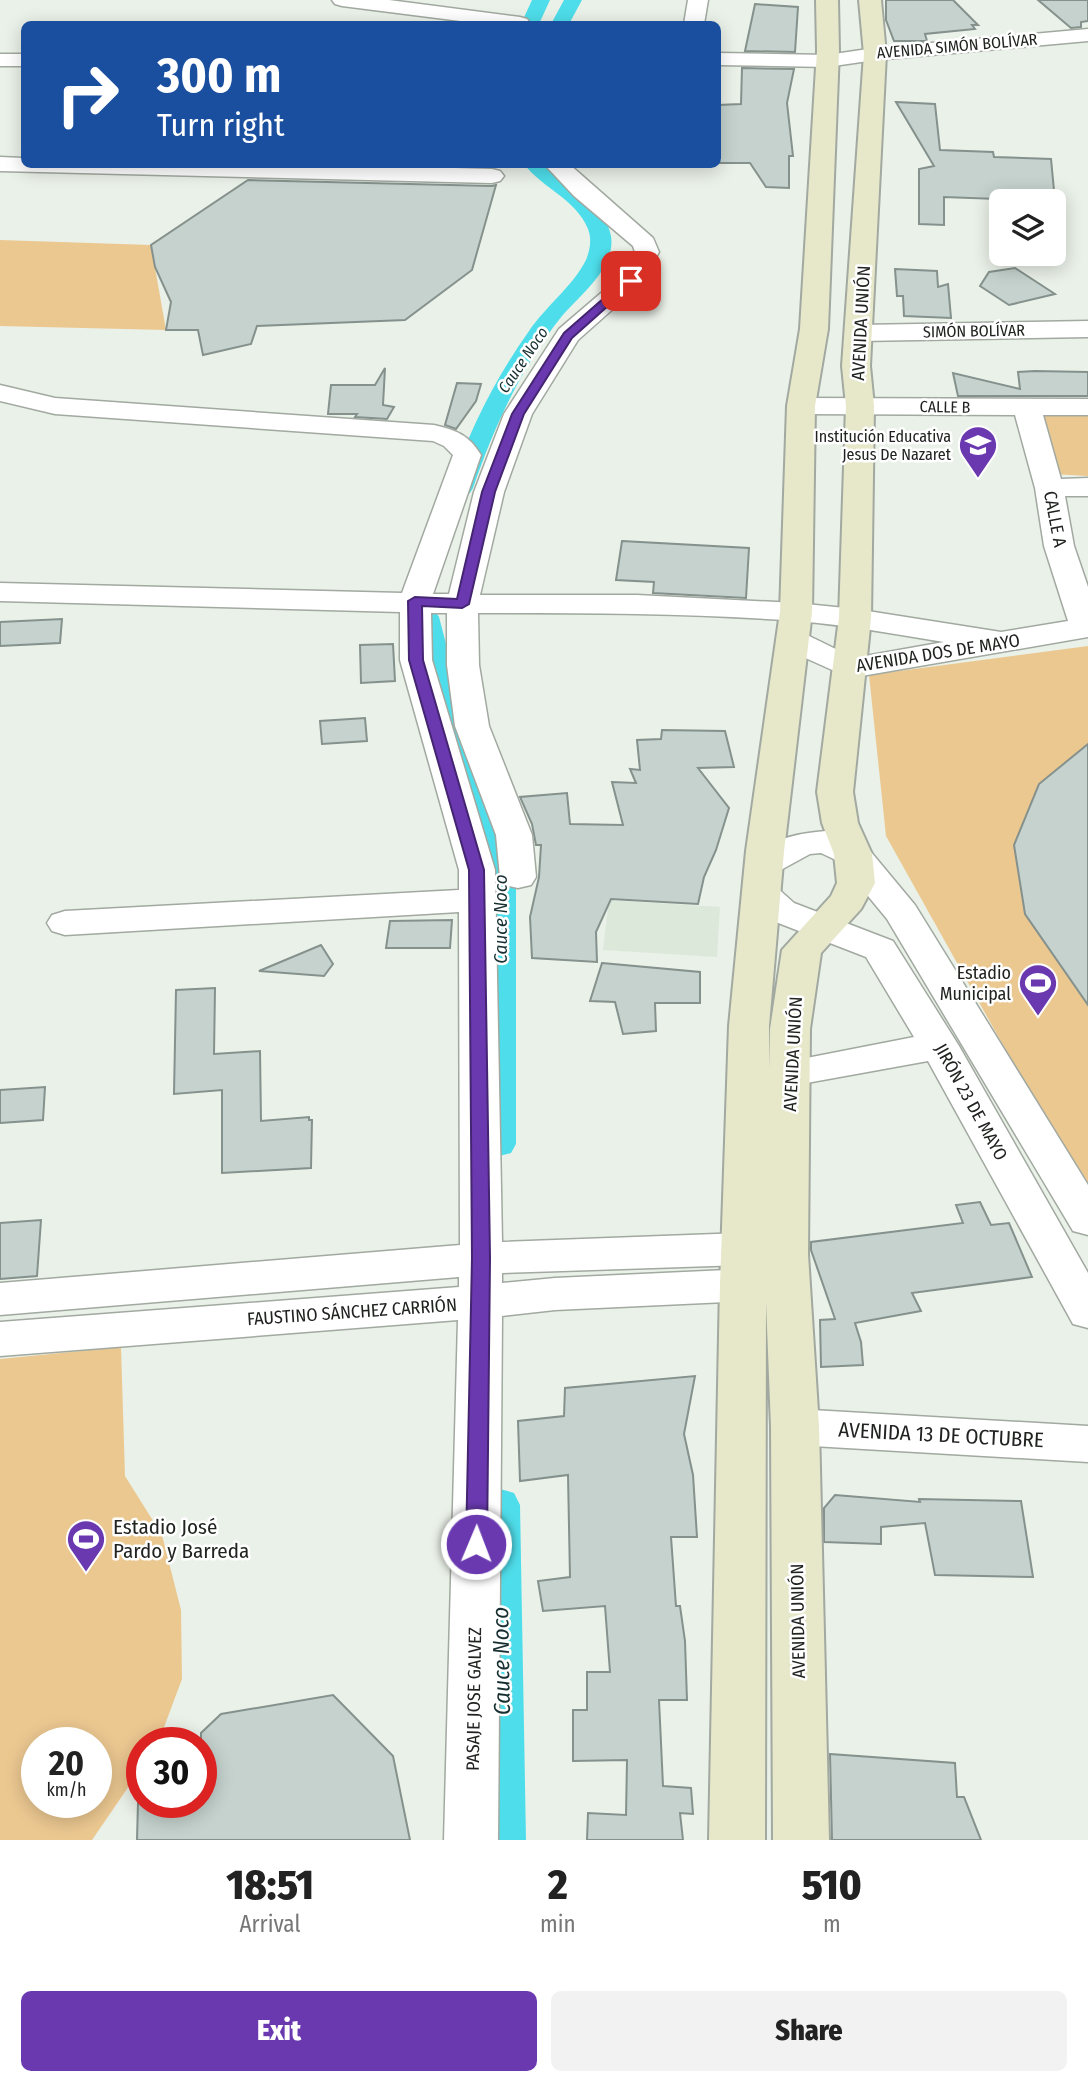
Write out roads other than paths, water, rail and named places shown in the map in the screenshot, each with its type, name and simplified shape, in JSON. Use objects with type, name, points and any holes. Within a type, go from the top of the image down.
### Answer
[{"type":"main road","points":[[737,1840],[743,1267],[749,1026],[762,878],[794,626],[802,406],[814,329],[827,61],[827,0]]},
{"type":"main road","name":"AVENIDA UNIÓN","points":[[800,1840],[795,1427],[787,1269],[790,1029],[802,950],[848,901],[856,883],[853,854],[840,823],[835,792],[855,618],[860,407],[856,366],[875,54],[870,0]]},
{"type":"street","points":[[342,0],[505,21]]},
{"type":"street","points":[[694,21],[698,0]]},
{"type":"street","name":"AVENIDA SIMÓN BOLÍVAR","points":[[721,59],[827,61],[1088,34]]},
{"type":"street","points":[[0,60],[21,60]]},
{"type":"street","points":[[0,164],[21,165]]},
{"type":"street","points":[[164,168],[492,176]]},
{"type":"street","points":[[518,877],[514,835],[472,726],[463,665],[462,604],[489,492],[518,414],[568,335],[631,281],[647,253],[644,243],[559,168]]},
{"type":"street","name":"SIMÓN BOLÍVAR","points":[[860,333],[1088,329]]},
{"type":"street","points":[[0,393],[55,406],[114,412],[435,433],[453,438],[462,446],[467,456],[415,601]]},
{"type":"street","name":"CALLE B","points":[[802,406],[1088,407]]},
{"type":"street","name":"CALLE A","points":[[1027,408],[1049,488],[1059,546],[1087,628]]},
{"type":"street","points":[[1049,488],[1088,487]]},
{"type":"street","points":[[0,592],[462,604],[637,604],[794,626],[855,618],[1007,643]]},
{"type":"street","name":"PASAJE JOSE GALVEZ","points":[[415,601],[416,660],[477,870],[481,1258],[471,1840]]},
{"type":"street","name":"AVENIDA DOS DE MAYO","points":[[794,626],[850,668],[1087,628]]},
{"type":"street","points":[[822,928],[780,911],[762,878],[802,844],[826,842],[853,854]]},
{"type":"street","name":"JIRÓN 23 DE MAYO","points":[[853,854],[902,912],[1088,1220]]},
{"type":"street","points":[[65,923],[477,900]]},
{"type":"street","name":"JIRÓN 23 DE MAYO","points":[[822,928],[880,949],[939,1046],[1088,1312]]},
{"type":"street","points":[[790,1073],[939,1046]]},
{"type":"street","name":"FAUSTINO SÁNCHEZ CARRIÓN","points":[[0,1299],[481,1258],[787,1269]]},
{"type":"street","name":"FAUSTINO SÁNCHEZ CARRIÓN","points":[[0,1339],[480,1302],[743,1267]]},
{"type":"street","name":"AVENIDA 13 DE OCTUBRE","points":[[795,1427],[1088,1443]]},
{"type":"waterway","name":"Cauce Noco","points":[[531,21],[541,0]]},
{"type":"waterway","points":[[562,21],[573,0]]},
{"type":"waterway","name":"Cauce Noco","points":[[461,488],[488,418],[511,376],[553,313],[591,269],[600,249],[599,229],[593,219],[563,187],[539,168]]},
{"type":"waterway","name":"Cauce Noco","points":[[426,617],[446,697],[495,835],[501,867],[499,1144]]},
{"type":"waterway","name":"Cauce Noco","points":[[500,1505],[503,1840]]},
{"type":"place","name":"Institución Educativa Jesus De Nazaret","points":[[978,479]]},
{"type":"place","name":"Estadio Municipal","points":[[1038,1017]]},
{"type":"place","name":"Estadio José Pardo y Barreda","points":[[86,1573]]}]
